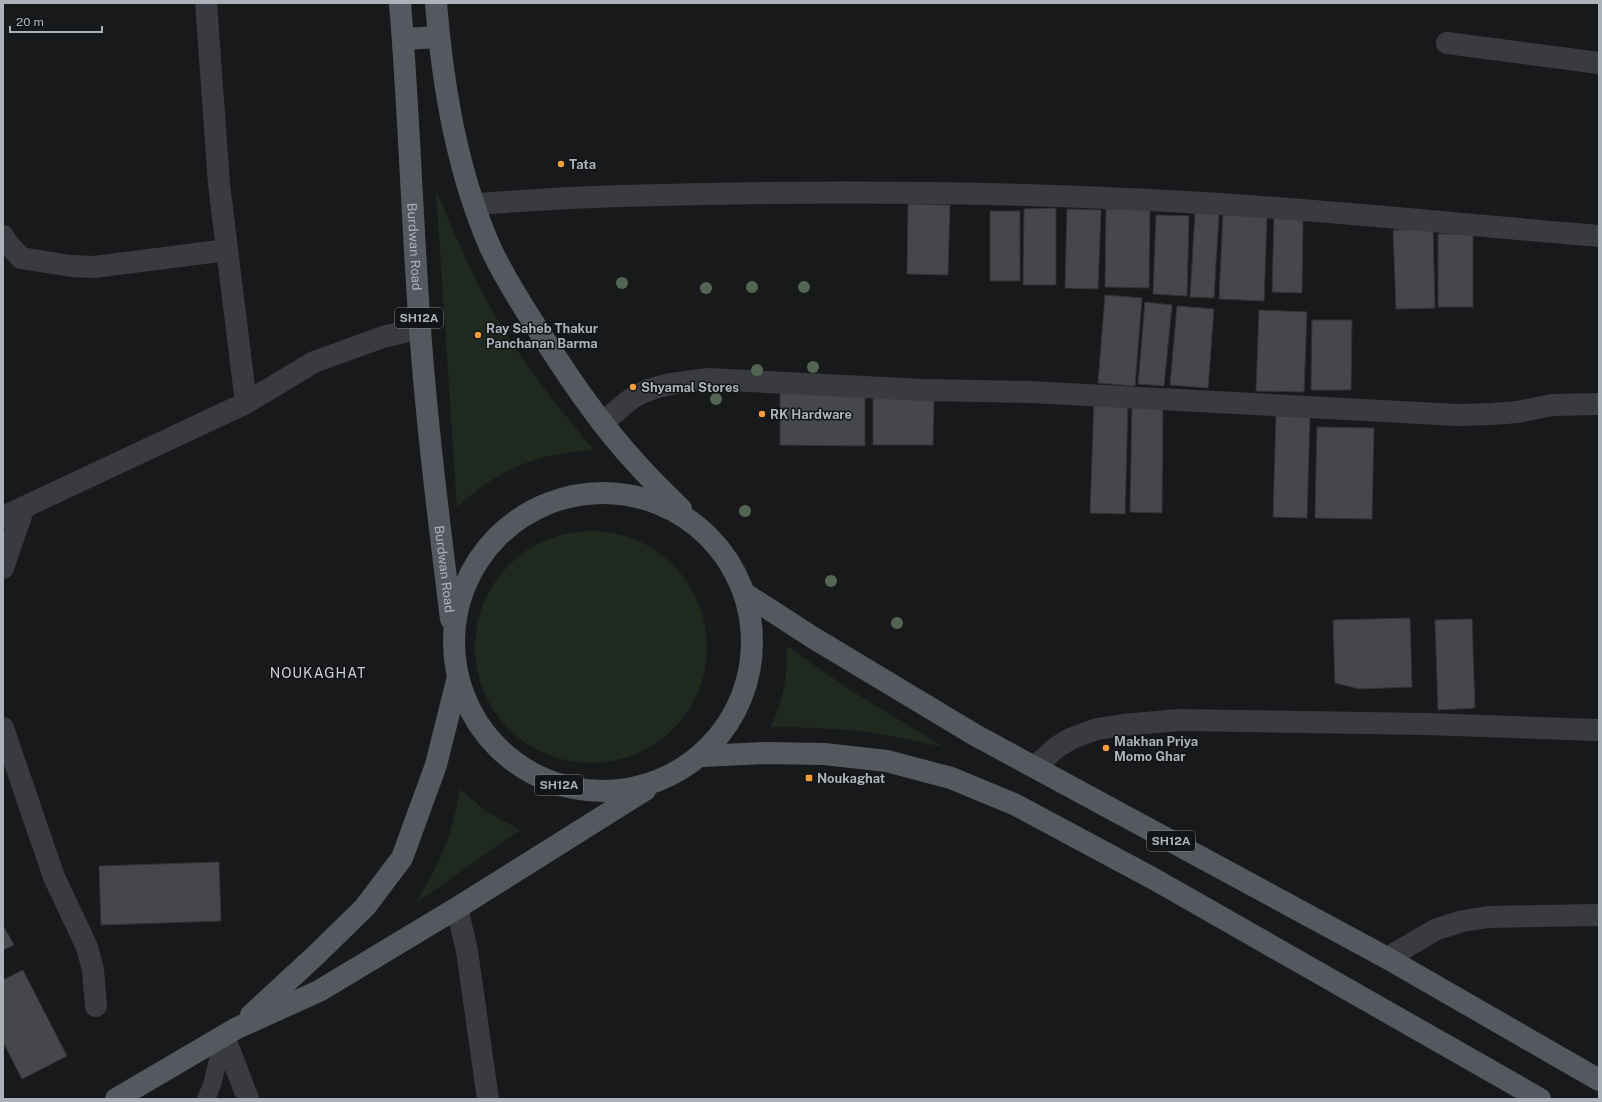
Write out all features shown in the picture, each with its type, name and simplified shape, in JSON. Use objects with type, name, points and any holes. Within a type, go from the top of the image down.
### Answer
[{"type":"main road","name":"Burdwan Road","points":[[400,3],[408,113],[420,328],[430,447],[453,632]]},
{"type":"main road","name":"SH12A","points":[[436,3],[439,37],[453,129],[474,204],[492,250],[524,307],[563,369],[602,423],[636,464],[726,555],[747,595],[754,653],[738,709],[702,756],[656,783],[607,792],[557,785],[513,762],[478,726],[457,681],[453,632],[466,581],[497,536],[540,506],[592,493],[646,498],[693,522]]},
{"type":"main road","points":[[403,39],[439,37]]},
{"type":"main road","name":"SH12A","points":[[747,595],[818,641],[975,735],[1387,958],[1599,1080]]},
{"type":"main road","points":[[230,1032],[316,955],[365,907],[402,858],[436,765],[457,681]]},
{"type":"main road","name":"SH12A","points":[[702,756],[764,753],[824,754],[887,761],[951,778],[1014,804],[1154,879],[1540,1099]]},
{"type":"main road","points":[[116,1099],[230,1032],[319,991],[457,908],[656,783]]},
{"type":"street","points":[[206,3],[219,184],[246,403]]},
{"type":"street","points":[[1447,43],[1599,63]]},
{"type":"street","points":[[474,204],[619,196],[847,192],[1030,196],[1204,203],[1599,236]]},
{"type":"street","points":[[3,236],[21,258],[71,266],[94,267],[227,250]]},
{"type":"street","points":[[3,517],[246,403],[314,362],[383,337],[420,328]]},
{"type":"street","points":[[602,423],[630,400],[647,390],[684,382],[709,379],[923,390],[1031,392],[1457,415],[1518,412],[1552,405],[1599,404]]},
{"type":"street","points":[[3,568],[24,507]]},
{"type":"street","points":[[1035,767],[1057,747],[1072,738],[1097,729],[1178,720],[1426,724],[1599,730]]},
{"type":"street","points":[[3,728],[54,877],[86,947],[93,970],[96,1006]]},
{"type":"street","points":[[457,908],[467,951],[488,1099]]},
{"type":"street","points":[[1387,958],[1437,930],[1463,921],[1488,917],[1599,915]]},
{"type":"street","points":[[230,1032],[248,1099]]},
{"type":"lane","points":[[206,1099],[230,1032]]},
{"type":"shaded area","points":[[436,190],[473,274],[498,321],[537,378],[594,450],[554,455],[520,465],[488,482],[457,507]]},
{"type":"shaded area","points":[[591,531],[614,533],[635,540],[646,545],[673,565],[693,592],[698,603],[705,624],[707,647],[705,670],[698,691],[693,702],[673,729],[646,749],[635,754],[614,761],[591,763],[568,761],[547,754],[536,749],[509,729],[489,702],[484,691],[477,670],[475,647],[477,624],[484,603],[489,592],[509,565],[536,545],[547,540],[568,533]]},
{"type":"shaded area","points":[[787,646],[850,690],[944,747],[860,731],[771,727],[779,707],[786,678]]},
{"type":"shaded area","points":[[460,789],[487,812],[520,830],[416,903],[432,875],[444,849],[457,806]]},
{"type":"building","points":[[908,204],[950,205],[948,275],[907,274]]},
{"type":"building","points":[[1056,208],[1056,285],[1023,285],[1024,209]]},
{"type":"building","points":[[1067,209],[1101,210],[1098,289],[1065,288]]},
{"type":"building","points":[[1106,209],[1150,210],[1149,288],[1105,287]]},
{"type":"building","points":[[990,211],[1020,211],[1020,281],[990,281]]},
{"type":"building","points":[[1195,213],[1219,214],[1214,298],[1190,297]]},
{"type":"building","points":[[1156,215],[1189,216],[1187,296],[1153,294]]},
{"type":"building","points":[[1223,215],[1267,216],[1264,301],[1219,299]]},
{"type":"building","points":[[1274,218],[1303,219],[1302,293],[1272,292]]},
{"type":"building","points":[[1433,229],[1435,308],[1396,309],[1393,230]]},
{"type":"building","points":[[1438,234],[1473,234],[1473,307],[1438,307]]},
{"type":"building","points":[[1105,295],[1142,298],[1135,386],[1098,383]]},
{"type":"building","points":[[1145,302],[1172,305],[1164,386],[1138,384]]},
{"type":"building","points":[[1177,306],[1214,309],[1208,388],[1170,385]]},
{"type":"building","points":[[1259,310],[1307,312],[1304,392],[1256,391]]},
{"type":"building","points":[[1312,320],[1352,320],[1351,390],[1311,390]]},
{"type":"building","points":[[780,391],[865,392],[865,446],[780,445]]},
{"type":"building","points":[[873,398],[934,398],[933,445],[873,445]]},
{"type":"building","points":[[1094,402],[1128,404],[1125,514],[1090,513]]},
{"type":"building","points":[[1132,405],[1163,405],[1162,513],[1130,512]]},
{"type":"building","points":[[1276,416],[1310,416],[1307,518],[1273,517]]},
{"type":"building","points":[[1317,427],[1374,428],[1372,519],[1315,518]]},
{"type":"building","points":[[1410,618],[1412,687],[1359,689],[1335,683],[1333,620]]},
{"type":"building","points":[[1472,619],[1475,708],[1438,710],[1435,620]]},
{"type":"building","points":[[219,862],[221,921],[101,925],[99,866]]},
{"type":"building","points":[[3,925],[14,945],[3,950]]},
{"type":"building","points":[[23,970],[67,1056],[22,1079],[3,1042],[3,980]]},
{"type":"place","name":"Tata","points":[[561,164]]},
{"type":"place","name":"Ray Saheb Thakur Panchanan Barma","points":[[478,335]]},
{"type":"place","name":"Shyamal Stores","points":[[633,387]]},
{"type":"place","name":"RK Hardware","points":[[762,414]]},
{"type":"place","name":"Makhan Priya Momo Ghar","points":[[1106,748]]},
{"type":"place","name":"Noukaghat","points":[[809,778]]},
{"type":"district","name":"NOUKAGHAT","points":[[318,673]]}]
